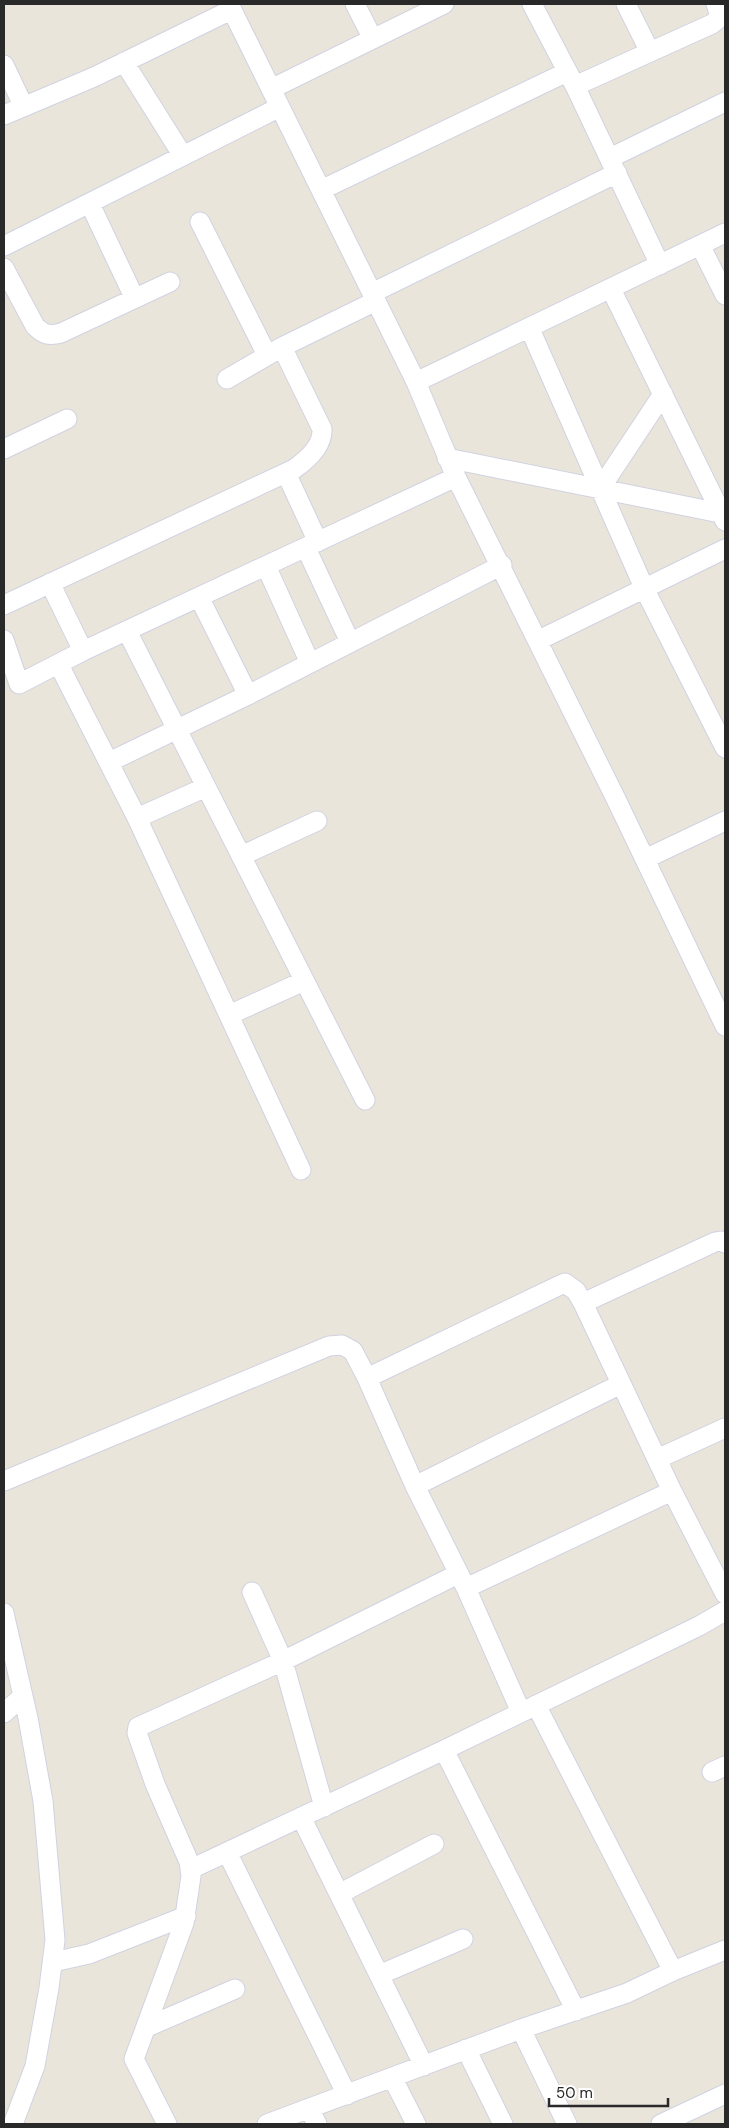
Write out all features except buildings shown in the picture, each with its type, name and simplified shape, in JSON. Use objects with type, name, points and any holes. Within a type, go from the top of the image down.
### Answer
[{"type":"street","points":[[355,4],[373,39]]},
{"type":"street","points":[[271,89],[444,4]]},
{"type":"street","points":[[532,4],[614,166],[660,265]]},
{"type":"street","points":[[626,4],[650,52]]},
{"type":"street","points":[[321,190],[571,79],[650,52],[712,24],[718,19],[719,13],[716,4]]},
{"type":"street","points":[[4,115],[124,62],[230,7],[416,382],[456,477],[539,640],[725,1026]]},
{"type":"street","points":[[124,62],[184,156]]},
{"type":"street","points":[[4,65],[23,105]]},
{"type":"street","points":[[227,380],[275,351],[614,166],[725,102]]},
{"type":"street","points":[[4,246],[280,108]]},
{"type":"street","points":[[90,204],[134,297]]},
{"type":"street","points":[[4,605],[286,473],[303,463],[317,448],[323,436],[318,419],[275,351],[200,222]]},
{"type":"street","points":[[416,382],[725,234]]},
{"type":"street","points":[[700,246],[725,295]]},
{"type":"street","points":[[4,268],[35,326],[43,334],[61,333],[134,297],[170,282]]},
{"type":"street","points":[[611,289],[724,517]]},
{"type":"street","points":[[530,329],[645,590],[725,748]]},
{"type":"street","points":[[600,488],[662,394]]},
{"type":"street","points":[[4,449],[67,419]]},
{"type":"street","points":[[448,458],[600,488],[724,517]]},
{"type":"street","points":[[286,473],[350,642]]},
{"type":"street","points":[[4,640],[19,684],[83,651],[456,477]]},
{"type":"street","points":[[539,640],[645,590],[725,549]]},
{"type":"street","points":[[109,762],[248,695],[502,565]]},
{"type":"street","points":[[266,566],[310,663]]},
{"type":"street","points":[[50,583],[83,651]]},
{"type":"street","points":[[199,597],[248,695]]},
{"type":"street","points":[[127,631],[365,1100]]},
{"type":"street","points":[[59,665],[137,818],[301,1170]]},
{"type":"street","points":[[137,818],[206,787]]},
{"type":"street","points":[[241,856],[317,821]]},
{"type":"street","points":[[645,859],[725,821]]},
{"type":"street","points":[[229,1015],[304,981]]},
{"type":"street","points":[[583,1302],[715,1242],[721,1241],[725,1243]]},
{"type":"street","points":[[367,1378],[566,1283],[576,1291],[583,1302],[672,1491],[725,1594]]},
{"type":"street","points":[[4,1480],[329,1346],[342,1345],[352,1351],[367,1378],[415,1486],[462,1581],[529,1708],[673,1971]]},
{"type":"street","points":[[415,1486],[621,1384]]},
{"type":"street","points":[[657,1460],[725,1428]]},
{"type":"street","points":[[167,2124],[134,2059],[147,2028],[186,1916],[191,1869],[155,1784],[137,1733],[138,1727],[462,1581],[672,1491]]},
{"type":"street","points":[[252,1592],[283,1661],[324,1807]]},
{"type":"street","points":[[191,1869],[444,1750],[699,1626],[725,1611]]},
{"type":"street","points":[[4,1613],[23,1696],[43,1800],[55,1923],[53,1962],[35,2066],[13,2124]]},
{"type":"street","points":[[4,1713],[23,1696]]},
{"type":"street","points":[[444,1750],[576,2011]]},
{"type":"street","points":[[301,1818],[424,2066]]},
{"type":"street","points":[[339,1894],[434,1844]]},
{"type":"street","points":[[227,1852],[347,2095]]},
{"type":"street","points":[[53,1962],[89,1954],[186,1916]]},
{"type":"street","points":[[379,1975],[463,1940]]},
{"type":"street","points":[[266,2124],[314,2116],[347,2095],[392,2077],[521,2029],[626,1993],[673,1971],[724,1954]]},
{"type":"street","points":[[147,2028],[236,1989]]},
{"type":"street","points":[[521,2029],[567,2124]]},
{"type":"street","points":[[466,2049],[504,2124]]},
{"type":"street","points":[[392,2077],[416,2124]]},
{"type":"street","points":[[670,2122],[725,2094]]}]
